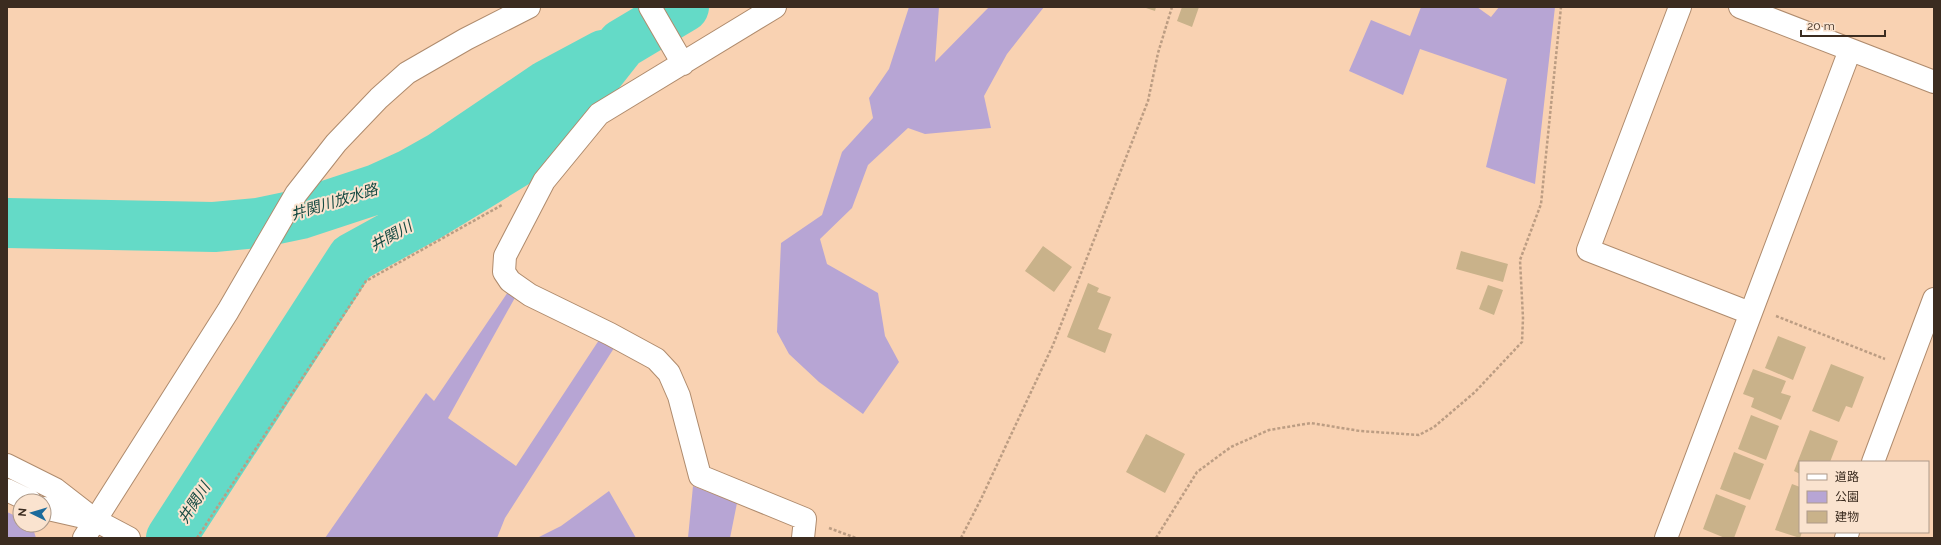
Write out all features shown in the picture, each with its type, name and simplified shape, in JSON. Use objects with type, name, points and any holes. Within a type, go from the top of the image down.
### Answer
[{"type":"street","points":[[89,529],[228,311],[296,194],[336,143],[379,98],[407,73],[466,39],[529,7]]},
{"type":"street","points":[[650,7],[681,61]]},
{"type":"street","points":[[775,7],[681,61],[599,114],[544,181],[505,256],[503,264],[504,272],[510,281],[530,295],[610,334],[656,359],[669,373],[679,396],[700,476],[805,519],[803,538]]},
{"type":"street","points":[[1680,7],[1588,250],[1750,313]]},
{"type":"street","points":[[1740,7],[1934,82]]},
{"type":"street","points":[[1666,538],[1850,50]]},
{"type":"street","points":[[1873,461],[1934,299]]},
{"type":"street","points":[[7,464],[55,489],[89,529]]},
{"type":"street","points":[[52,512],[89,529],[129,538]]},
{"type":"path","points":[[961,538],[981,499],[1053,345],[1148,101],[1158,53],[1172,7]]},
{"type":"path","points":[[1156,538],[1197,472],[1231,446],[1270,430],[1311,423],[1360,431],[1419,435],[1434,427],[1475,392],[1522,342],[1523,318],[1520,260],[1541,204],[1561,7]]},
{"type":"path","points":[[197,538],[366,281],[503,204]]},
{"type":"path","points":[[1750,313],[1765,312],[1908,369]]},
{"type":"green space","points":[[909,7],[939,7],[935,62],[989,7],[1044,7],[1007,54],[984,96],[991,128],[925,134],[908,128],[868,165],[852,208],[820,239],[827,264],[878,293],[885,336],[899,362],[863,414],[819,382],[789,354],[777,332],[781,243],[822,215],[842,152],[873,118],[869,98],[889,69]]},
{"type":"green space","points":[[1421,7],[1477,7],[1491,17],[1499,7],[1555,7],[1535,184],[1486,167],[1507,79],[1420,49],[1403,95],[1349,71],[1371,20],[1410,36]]},
{"type":"green space","points":[[510,289],[517,294],[448,418],[516,466],[601,337],[616,345],[505,518],[497,538],[325,538],[426,393],[434,401]]},
{"type":"green space","points":[[693,486],[737,503],[730,538],[688,538]]},
{"type":"green space","points":[[609,491],[636,538],[537,538],[561,526]]},
{"type":"green space","points":[[7,512],[12,514],[12,533],[34,533],[36,538],[7,538]]},
{"type":"building","points":[[1143,7],[1156,7],[1155,11]]},
{"type":"building","points":[[1182,7],[1199,7],[1192,27],[1177,21]]},
{"type":"building","points":[[1043,246],[1072,267],[1054,292],[1025,271]]},
{"type":"building","points":[[1461,251],[1508,264],[1503,282],[1456,269]]},
{"type":"building","points":[[1088,283],[1099,288],[1097,292],[1111,297],[1098,329],[1112,334],[1105,353],[1067,337]]},
{"type":"building","points":[[1488,285],[1503,290],[1494,315],[1479,309]]},
{"type":"building","points":[[1778,336],[1806,347],[1793,380],[1765,368]]},
{"type":"building","points":[[1831,364],[1864,377],[1852,408],[1846,406],[1839,422],[1812,411]]},
{"type":"building","points":[[1753,369],[1786,381],[1781,393],[1791,396],[1781,420],[1751,407],[1754,398],[1743,394]]},
{"type":"building","points":[[1751,415],[1779,426],[1766,460],[1738,449]]},
{"type":"building","points":[[1810,430],[1838,441],[1830,461],[1799,461],[1799,474],[1794,471]]},
{"type":"building","points":[[1146,434],[1185,454],[1165,493],[1126,472]]},
{"type":"building","points":[[1734,452],[1764,464],[1750,500],[1720,489]]},
{"type":"building","points":[[1792,484],[1799,487],[1799,533],[1802,533],[1800,538],[1775,530]]},
{"type":"building","points":[[1716,494],[1746,506],[1734,538],[1725,538],[1703,529]]},
{"type":"waterway","name":"井関川","points":[[171,538],[352,258],[432,214],[540,148],[622,44],[684,7]]},
{"type":"waterway","name":"井関川放水路","points":[[7,223],[214,227],[258,223],[301,214],[377,189],[410,174],[442,156],[547,85],[603,55]]}]
